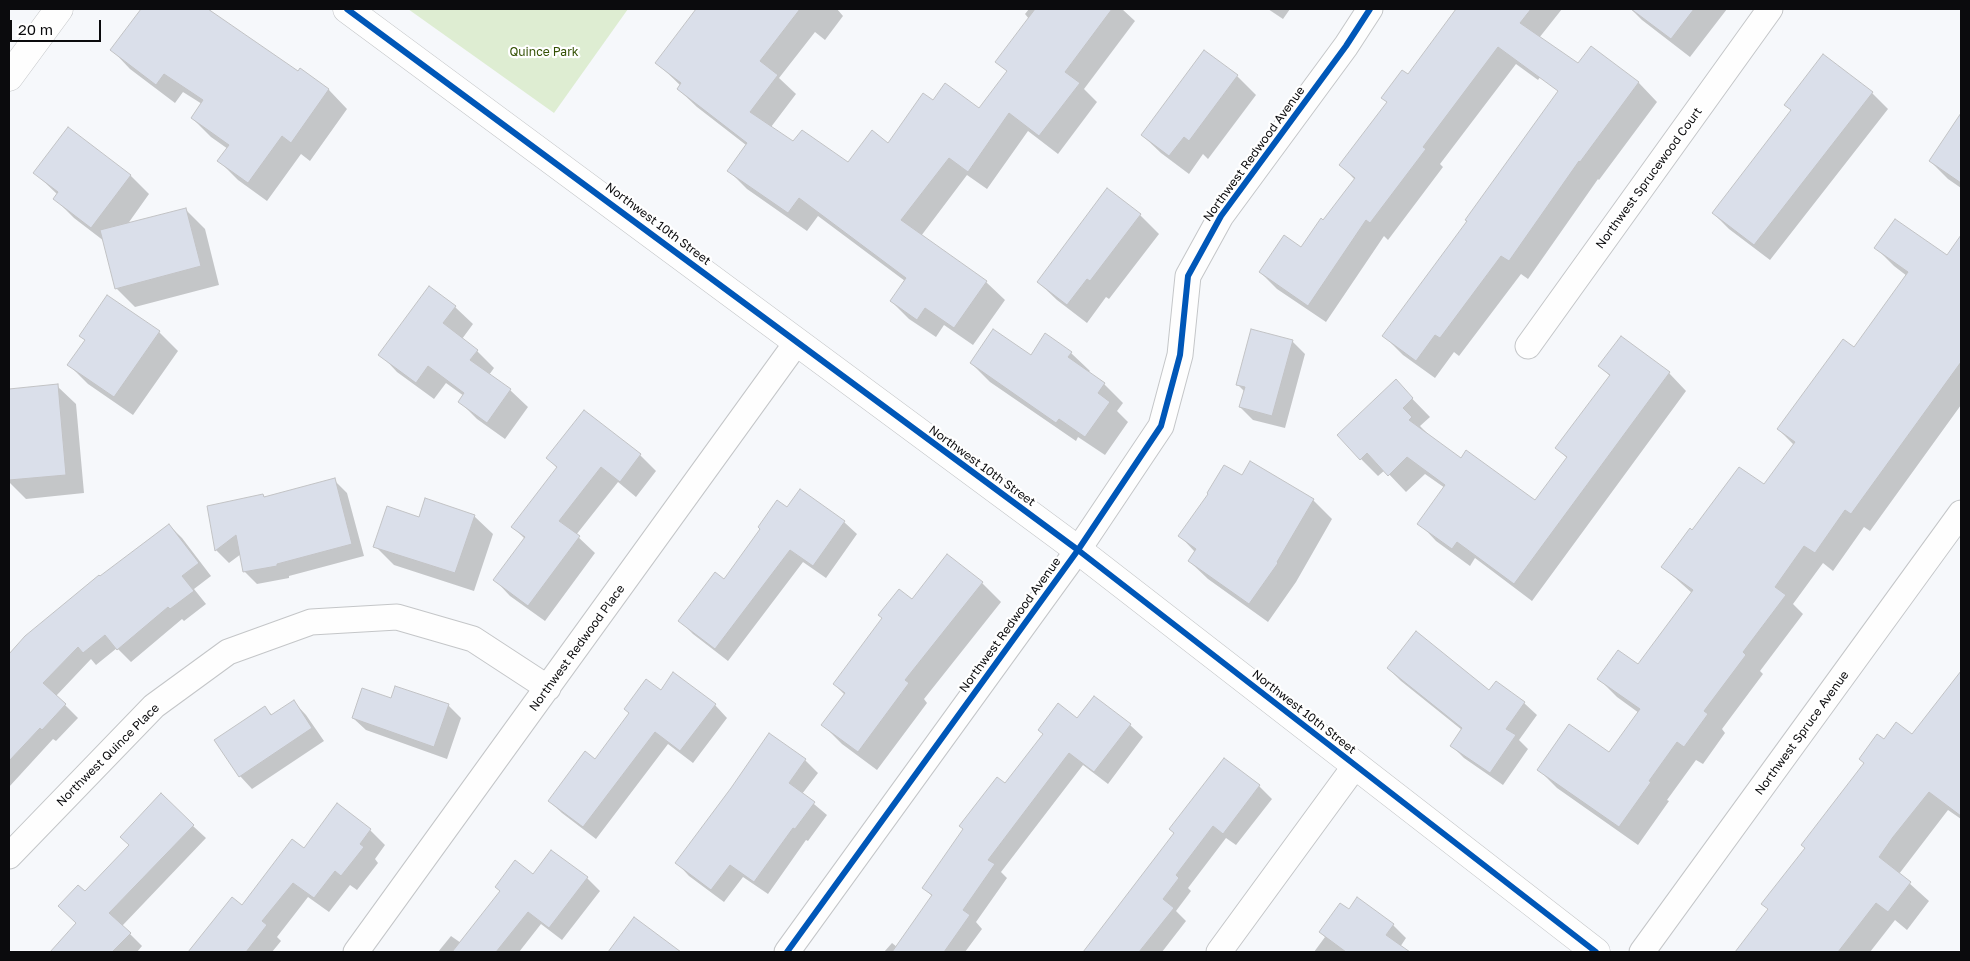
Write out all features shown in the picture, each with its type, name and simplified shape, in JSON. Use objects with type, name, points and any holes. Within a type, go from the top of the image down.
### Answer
[{"type":"street","points":[[9,77],[59,9]]},
{"type":"street","name":"Northwest 10th Street","points":[[347,9],[1078,550],[1596,952]]},
{"type":"street","name":"Northwest Redwood Avenue","points":[[787,952],[1078,550],[1161,426],[1180,355],[1188,276],[1221,216],[1346,46],[1370,9]]},
{"type":"street","name":"Northwest Sprucewood Court","points":[[1528,346],[1770,9]]},
{"type":"street","name":"Northwest Redwood Place","points":[[356,952],[797,342]]},
{"type":"street","name":"Northwest Spruce Avenue","points":[[1642,952],[1961,513]]},
{"type":"street","name":"Northwest Quince Place","points":[[9,856],[154,706],[228,652],[311,622],[397,617],[473,640],[548,688]]},
{"type":"street","points":[[1219,952],[1355,766]]},
{"type":"green space","name":"Quince Park","points":[[408,9],[628,9],[554,113]]},
{"type":"building","points":[[141,9],[208,9],[298,71],[300,68],[329,89],[291,143],[282,136],[248,183],[217,161],[229,145],[191,118],[203,100],[164,74],[156,85],[110,50]]},
{"type":"building","points":[[696,9],[800,9],[760,61],[778,75],[750,112],[793,141],[802,130],[848,162],[872,130],[888,143],[923,93],[933,100],[945,83],[979,108],[1007,71],[995,62],[1035,9],[1112,9],[1065,72],[1080,83],[1039,136],[1009,113],[968,172],[949,158],[901,220],[987,281],[954,328],[925,308],[917,320],[890,301],[906,278],[799,198],[788,213],[727,171],[747,143],[677,89],[681,83],[655,63]]},
{"type":"building","points":[[1456,9],[1531,9],[1520,23],[1578,63],[1591,46],[1639,82],[1579,161],[1509,261],[1501,256],[1440,338],[1435,335],[1416,361],[1382,336],[1467,221],[1465,220],[1558,91],[1498,47],[1423,147],[1426,149],[1370,223],[1366,220],[1308,306],[1259,272],[1284,235],[1301,247],[1321,218],[1323,220],[1355,178],[1339,165],[1387,102],[1381,98],[1402,70],[1408,74]]},
{"type":"building","points":[[1631,9],[1694,9],[1671,39]]},
{"type":"building","points":[[1204,50],[1238,75],[1189,141],[1184,137],[1169,156],[1141,135]]},
{"type":"building","points":[[1823,54],[1873,92],[1754,245],[1712,213],[1791,110],[1784,105]]},
{"type":"building","points":[[1961,113],[1961,183],[1929,161]]},
{"type":"building","points":[[68,127],[131,175],[91,228],[53,199],[58,192],[33,173]]},
{"type":"building","points":[[1107,188],[1141,214],[1090,281],[1087,279],[1067,305],[1037,282]]},
{"type":"building","points":[[186,208],[201,266],[115,289],[100,230]]},
{"type":"building","points":[[1895,219],[1947,255],[1961,235],[1961,362],[1851,514],[1845,510],[1815,553],[1804,546],[1775,587],[1786,595],[1743,652],[1746,655],[1704,711],[1708,714],[1684,747],[1677,742],[1619,827],[1537,770],[1569,724],[1609,752],[1640,709],[1597,679],[1618,650],[1638,664],[1693,590],[1661,567],[1690,528],[1692,530],[1739,467],[1764,484],[1795,442],[1777,429],[1843,339],[1854,347],[1908,272],[1874,248]]},
{"type":"building","points":[[429,286],[456,306],[443,323],[478,350],[470,360],[511,389],[487,423],[458,402],[464,393],[428,366],[416,383],[378,355]]},
{"type":"building","points":[[107,295],[160,331],[114,397],[67,365],[85,340],[79,336]]},
{"type":"building","points":[[993,329],[1031,355],[1045,333],[1072,352],[1068,357],[1105,383],[1098,393],[1110,402],[1085,437],[1059,419],[1056,423],[970,363]]},
{"type":"building","points":[[1251,329],[1293,340],[1272,416],[1239,407],[1245,387],[1236,385]]},
{"type":"building","points":[[1621,336],[1670,372],[1514,584],[1457,542],[1452,549],[1417,524],[1445,485],[1407,457],[1388,476],[1367,453],[1360,460],[1337,435],[1396,379],[1413,398],[1403,408],[1412,417],[1409,420],[1461,458],[1466,450],[1535,500],[1567,457],[1555,448],[1610,375],[1598,366]]},
{"type":"building","points":[[58,384],[66,475],[9,480],[9,389]]},
{"type":"building","points":[[584,410],[641,454],[620,482],[601,467],[559,521],[580,536],[528,606],[493,580],[525,537],[511,527],[557,467],[546,458]]},
{"type":"building","points":[[1250,461],[1314,499],[1278,563],[1249,604],[1188,561],[1196,549],[1178,536],[1208,494],[1224,465],[1242,475]]},
{"type":"building","points":[[335,478],[352,544],[277,564],[277,566],[243,572],[236,535],[215,551],[207,506],[263,494],[264,497]]},
{"type":"building","points":[[800,489],[845,521],[813,566],[790,550],[715,649],[678,621],[715,572],[724,579],[760,529],[758,527],[777,500],[787,507]]},
{"type":"building","points":[[425,498],[475,515],[455,573],[373,547],[387,506],[419,517]]},
{"type":"building","points":[[169,524],[199,563],[182,576],[194,591],[170,609],[168,607],[117,650],[105,635],[83,653],[78,647],[43,683],[66,704],[9,761],[9,654],[25,636],[99,575]]},
{"type":"building","points":[[947,554],[983,582],[905,680],[909,683],[858,752],[821,725],[845,693],[833,684],[882,618],[878,615],[899,589],[912,599]]},
{"type":"building","points":[[1416,631],[1489,690],[1496,681],[1525,702],[1506,729],[1516,735],[1490,773],[1450,746],[1462,728],[1387,668]]},
{"type":"building","points":[[1961,671],[1961,816],[1929,792],[1893,837],[1879,857],[1911,882],[1888,912],[1876,903],[1838,952],[1735,952],[1768,909],[1761,904],[1805,848],[1801,845],[1864,763],[1859,759],[1877,734],[1884,739],[1896,722],[1912,734]]},
{"type":"building","points":[[673,672],[716,704],[680,751],[655,732],[583,827],[548,801],[585,751],[595,759],[629,713],[624,709],[646,679],[661,690]]},
{"type":"building","points":[[395,686],[449,704],[434,747],[352,718],[362,688],[391,698]]},
{"type":"building","points":[[1094,696],[1131,724],[1094,772],[1069,753],[988,860],[995,864],[963,910],[970,915],[944,952],[892,952],[932,895],[922,888],[963,829],[959,826],[997,777],[1005,783],[1043,734],[1038,730],[1058,703],[1077,718]]},
{"type":"building","points":[[294,700],[312,728],[239,777],[214,740],[265,706],[271,715]]},
{"type":"building","points":[[769,733],[806,759],[789,783],[815,802],[795,829],[793,828],[754,882],[730,865],[711,890],[675,863]]},
{"type":"building","points":[[1224,758],[1260,785],[1223,834],[1213,826],[1176,875],[1179,878],[1163,899],[1174,908],[1139,952],[1083,952],[1174,833],[1169,829]]},
{"type":"building","points":[[161,793],[194,825],[109,913],[131,933],[112,952],[50,952],[76,923],[58,906],[78,885],[85,891],[129,845],[120,837]]},
{"type":"building","points":[[337,803],[371,829],[360,844],[364,847],[341,876],[335,871],[314,898],[293,883],[262,921],[267,925],[246,952],[188,952],[232,897],[242,905],[292,839],[304,848]]},
{"type":"building","points":[[551,850],[588,877],[549,928],[528,912],[496,952],[452,952],[500,891],[495,887],[515,860],[533,874]]},
{"type":"building","points":[[1357,897],[1394,924],[1386,935],[1410,952],[1346,952],[1319,932],[1340,903],[1349,909]]},
{"type":"building","points":[[634,917],[681,952],[608,952]]},
{"type":"cycle path","points":[[347,9],[1078,550],[1596,952]]},
{"type":"cycle path","points":[[787,952],[1078,550],[1161,426],[1180,355],[1188,276],[1221,216],[1346,46],[1370,9]]}]
